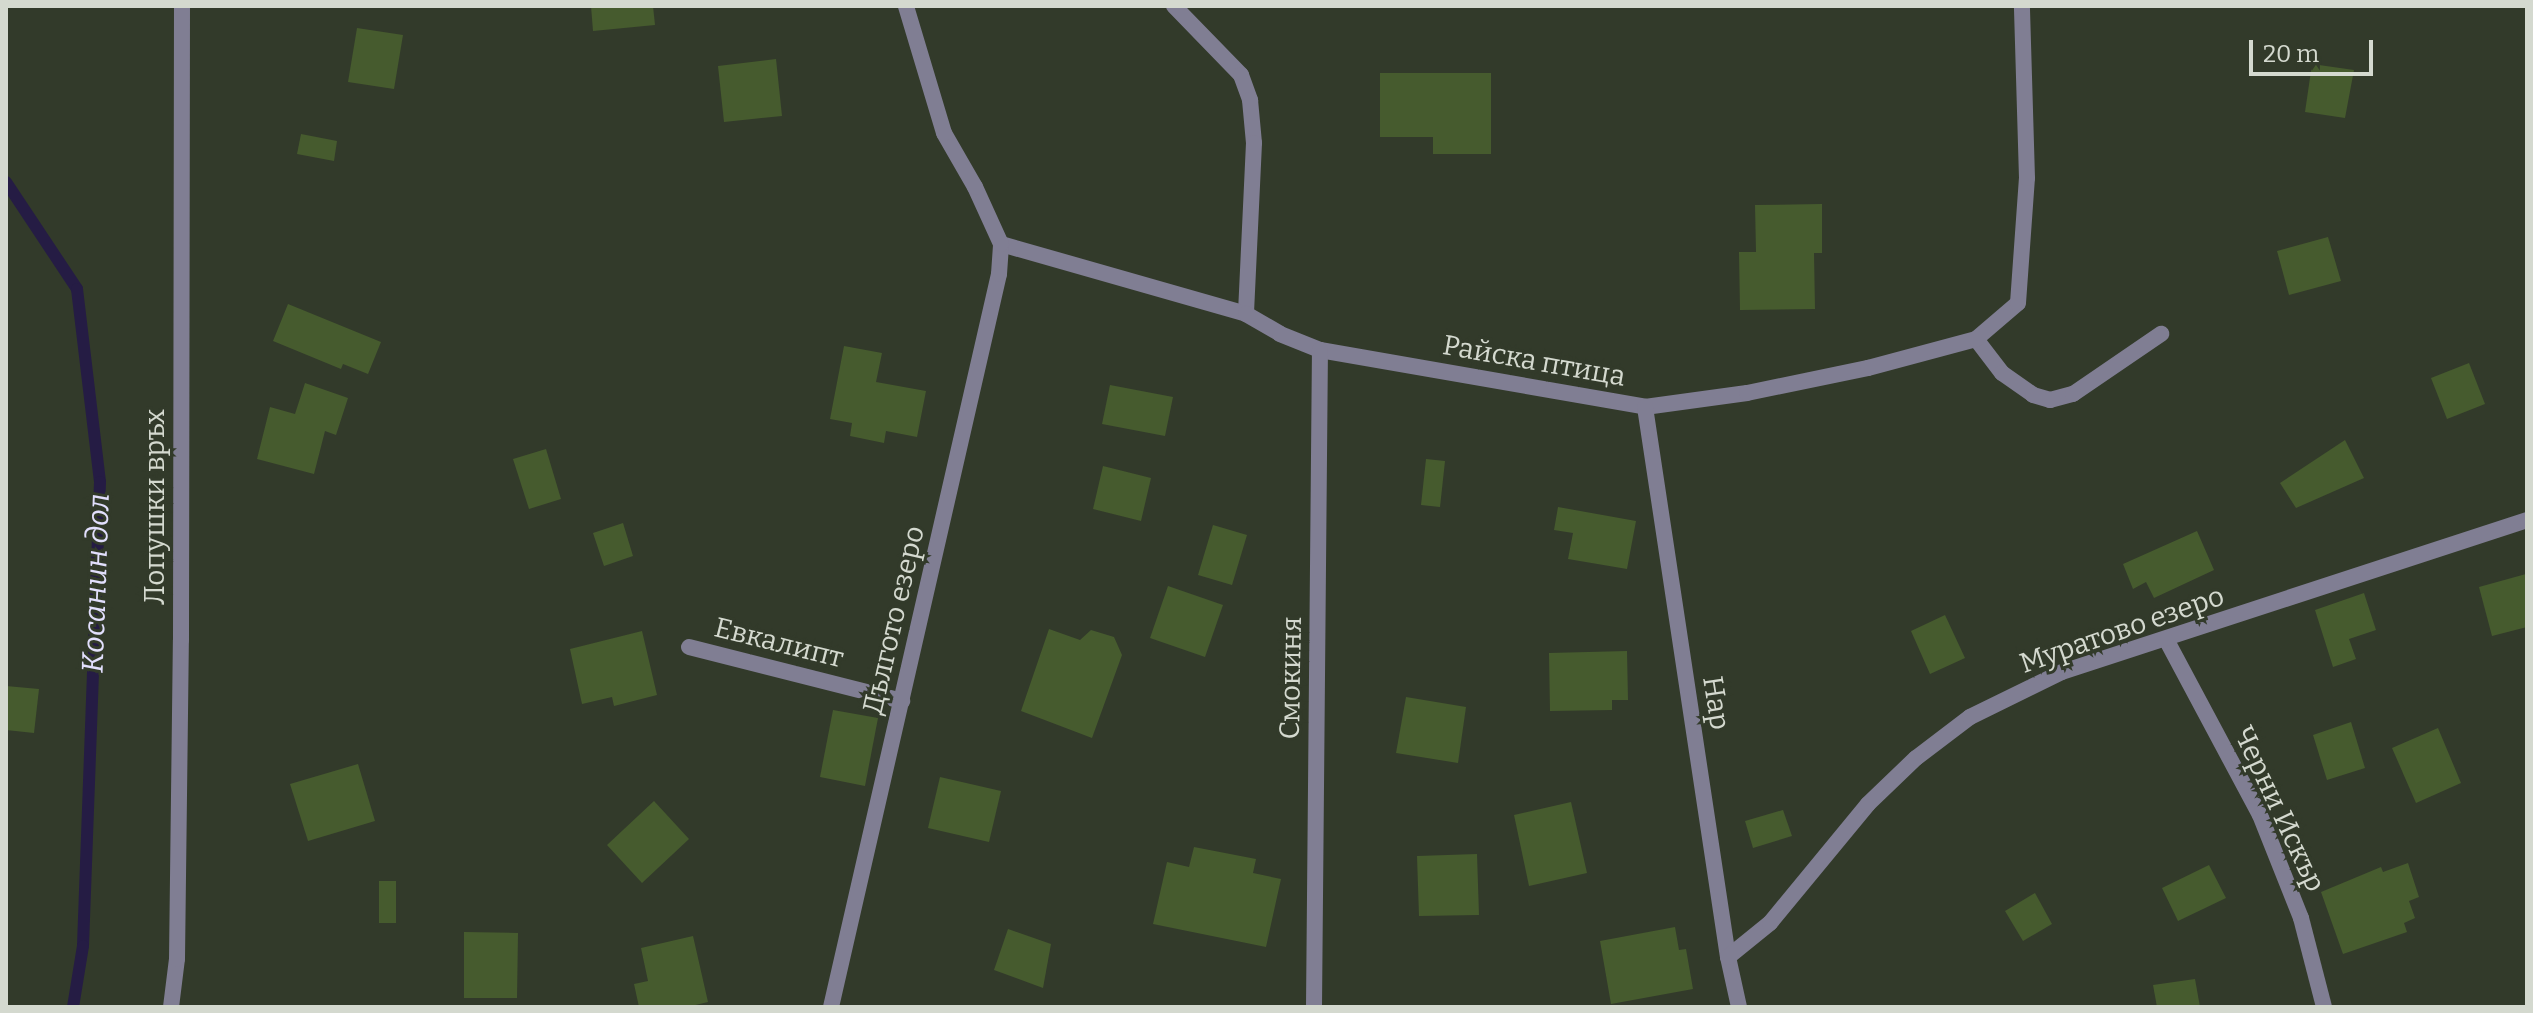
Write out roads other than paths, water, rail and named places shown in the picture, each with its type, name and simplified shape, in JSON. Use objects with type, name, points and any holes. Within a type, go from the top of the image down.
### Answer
[{"type":"street","name":"Лопушки връх","points":[[171,1007],[177,959],[181,640],[182,6]]},
{"type":"street","points":[[906,6],[944,133],[975,187],[1001,244]]},
{"type":"street","points":[[1174,6],[1241,75],[1250,100],[1254,143],[1246,314]]},
{"type":"street","name":"Райска птица","points":[[1001,244],[1246,314],[1280,334],[1320,350],[1645,407],[1763,390],[1868,368],[1976,339],[2018,303],[2027,178],[2022,6]]},
{"type":"street","name":"Дългото езеро","points":[[831,1007],[988,327],[1001,244]]},
{"type":"street","points":[[1976,339],[2002,373],[2033,395],[2050,400],[2073,394],[2161,334]]},
{"type":"street","name":"Смокиня","points":[[1314,1007],[1320,350]]},
{"type":"street","name":"Нар","points":[[1645,407],[1728,957],[1739,1007]]},
{"type":"street","name":"Муратово езеро","points":[[1728,957],[1770,923],[1868,804],[1916,758],[1970,717],[2062,672],[2167,641],[2527,520]]},
{"type":"street","name":"Черни Искър","points":[[2167,641],[2260,815],[2301,918],[2324,1007]]},
{"type":"street","name":"Евкалипт","points":[[689,647],[902,701]]},
{"type":"waterway","name":"Косанин дол","points":[[6,182],[77,289],[100,482],[83,946],[73,1007]]}]
